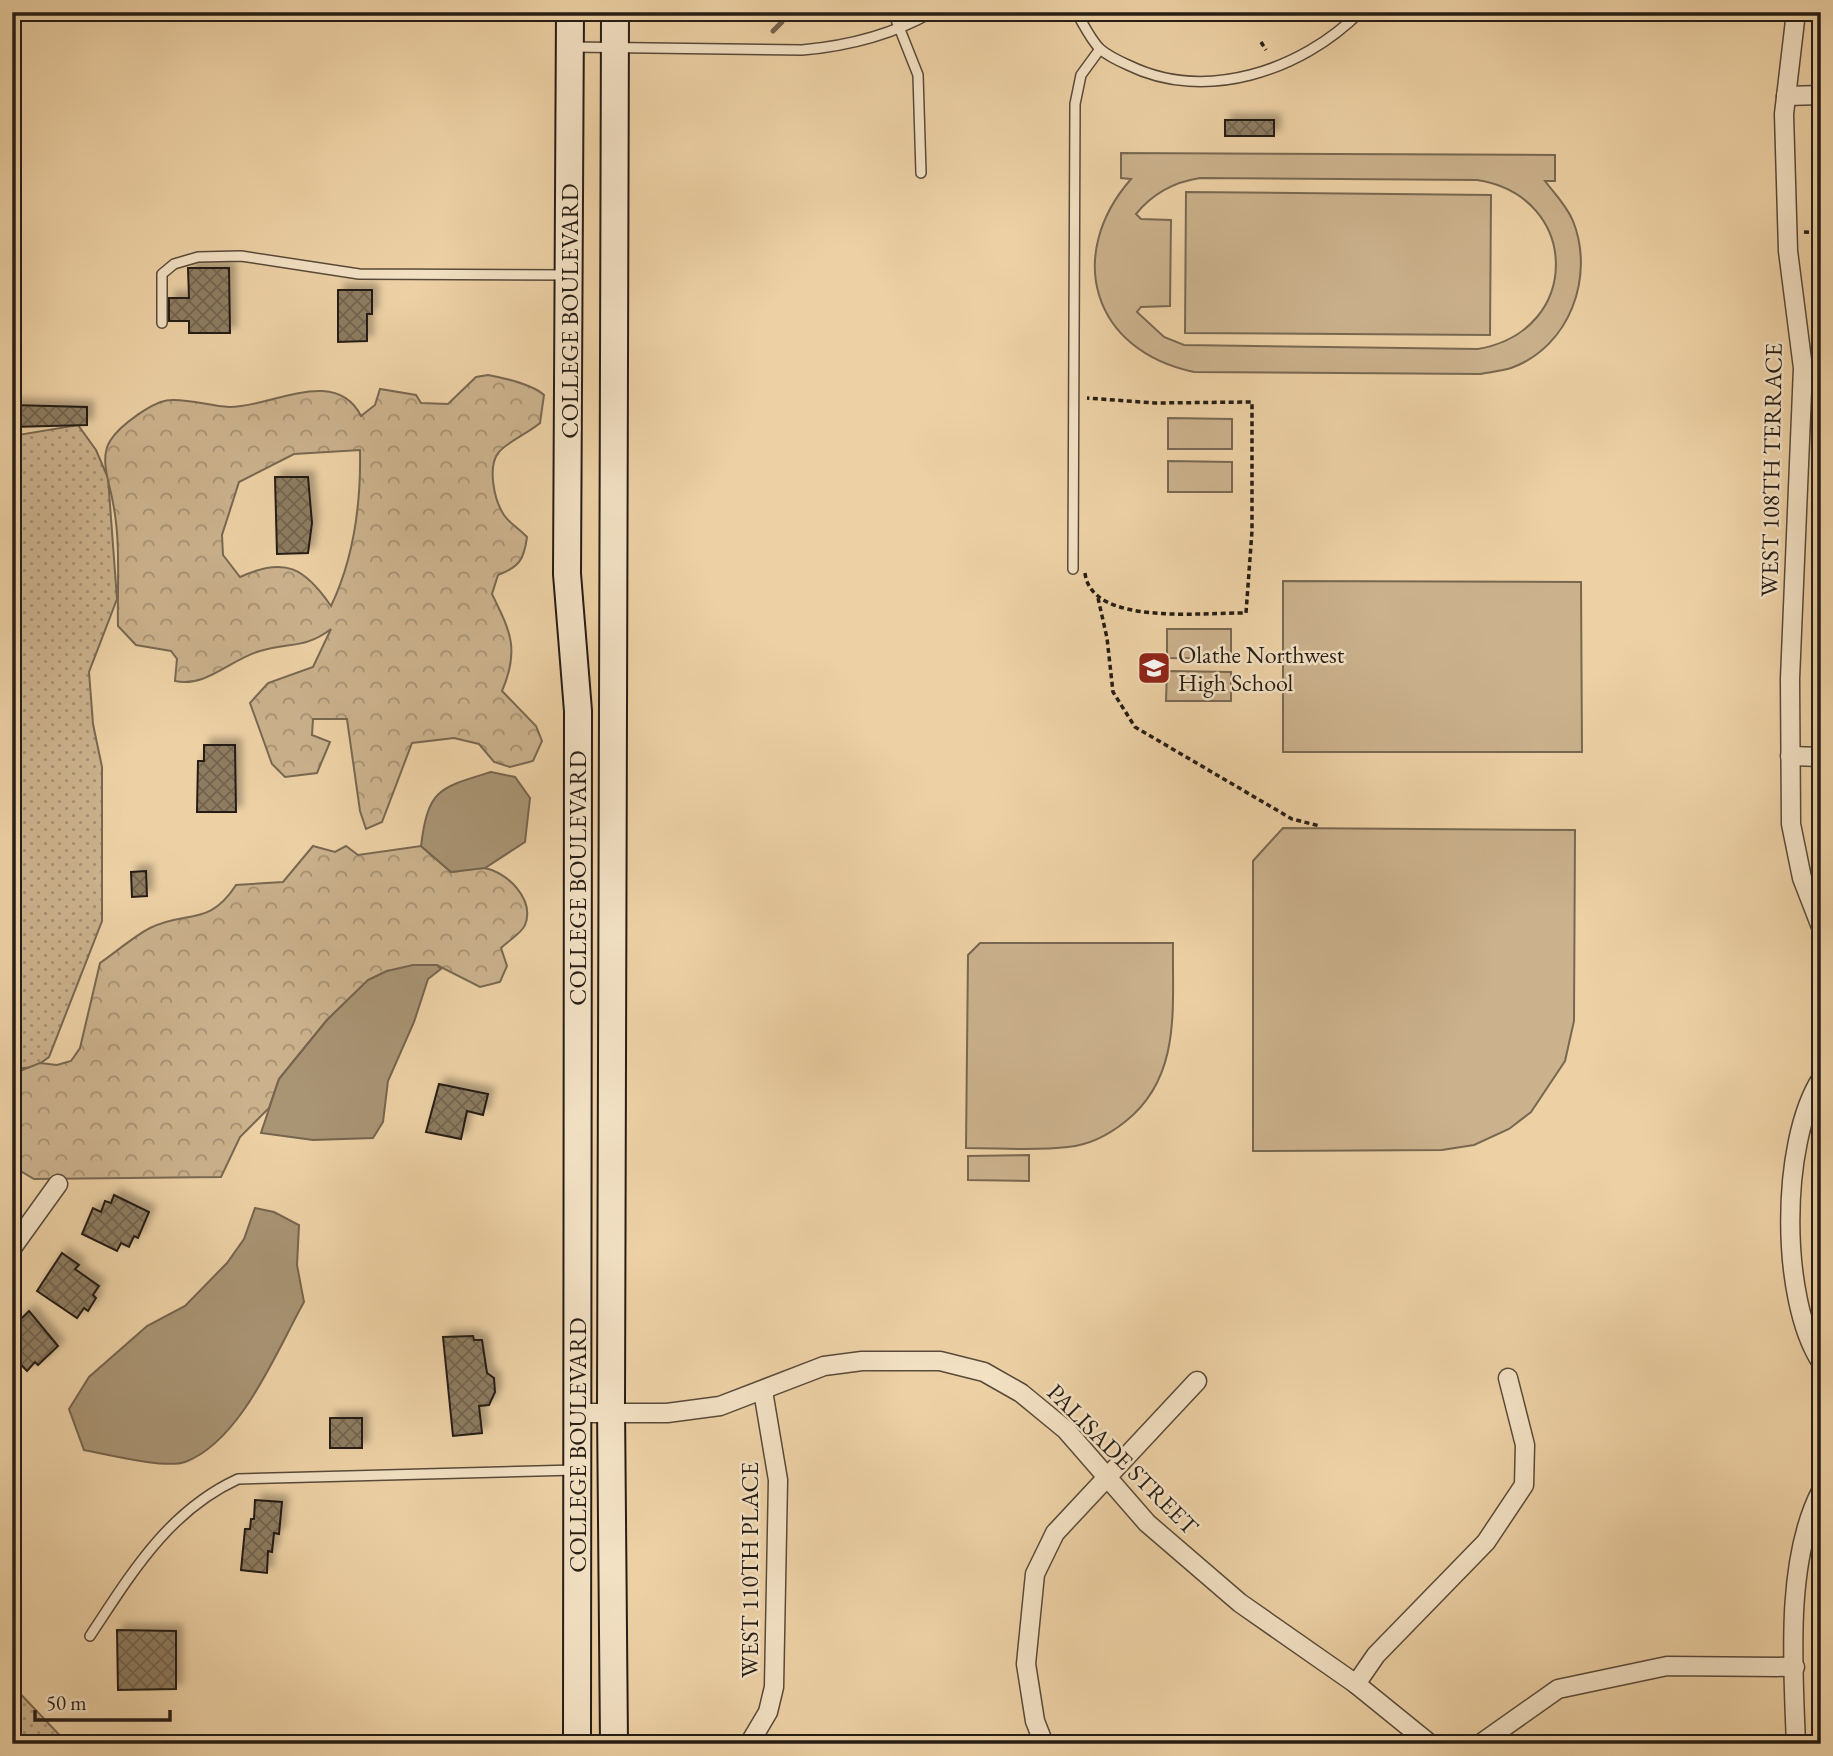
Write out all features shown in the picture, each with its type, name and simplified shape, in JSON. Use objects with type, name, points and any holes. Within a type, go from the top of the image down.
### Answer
[{"type":"main road","name":"COLLEGE BOULEVARD","points":[[570,12],[568,574],[578,711],[577,1744]]},
{"type":"main road","name":"COLLEGE BOULEVARD","points":[[614,1744],[611,1412],[615,12]]},
{"type":"street","name":"WEST 108TH TERRACE","points":[[1796,12],[1786,96],[1788,251],[1803,369],[1790,678],[1791,824],[1795,853],[1821,926]]},
{"type":"street","points":[[1786,96],[1821,95]]},
{"type":"street","points":[[1790,756],[1821,757]]},
{"type":"street","points":[[1821,1079],[1806,1108],[1795,1155],[1792,1227],[1797,1302],[1807,1337],[1821,1362]]},
{"type":"street","points":[[12,1248],[58,1184]]},
{"type":"street","name":"PALISADE STREET","points":[[577,1413],[667,1413],[720,1406],[824,1366],[862,1361],[940,1361],[984,1372],[1021,1393],[1066,1430],[1147,1523],[1240,1603],[1356,1684],[1430,1744]]},
{"type":"street","points":[[1356,1684],[1376,1655],[1486,1542],[1524,1485],[1525,1445],[1508,1378]]},
{"type":"street","points":[[1044,1744],[1035,1721],[1026,1664],[1035,1574],[1055,1533],[1197,1381]]},
{"type":"street","name":"WEST 110TH PLACE","points":[[749,1744],[768,1712],[774,1687],[778,1480],[763,1391]]},
{"type":"street","points":[[1796,1744],[1798,1559],[1805,1525],[1821,1491]]},
{"type":"street","points":[[1480,1744],[1558,1689],[1667,1666],[1795,1667]]},
{"type":"lane","points":[[893,12],[918,75],[921,95],[921,173]]},
{"type":"lane","points":[[570,47],[802,51],[833,47],[901,27],[932,12]]},
{"type":"lane","points":[[1076,12],[1100,49],[1143,73],[1174,82],[1223,80],[1266,70],[1323,43],[1360,12]]},
{"type":"lane","points":[[1073,569],[1074,104],[1081,75],[1100,49]]},
{"type":"lane","points":[[162,323],[162,274],[174,264],[198,257],[241,256],[359,274],[569,275]]},
{"type":"lane","points":[[90,1636],[145,1552],[208,1492],[238,1479],[577,1470]]},
{"type":"path","points":[[1261,42],[1266,50]]},
{"type":"path","points":[[1085,571],[1088,587],[1098,598],[1126,610],[1247,612],[1252,531],[1252,402],[1155,403],[1086,398]]},
{"type":"path","points":[[1098,598],[1107,638],[1113,692],[1135,727],[1292,819],[1320,826]]},
{"type":"path","points":[[12,1738],[18,1744]]},
{"type":"green space","points":[[1121,153],[1555,155],[1555,181],[1545,181],[1573,221],[1579,242],[1579,286],[1562,327],[1549,344],[1532,358],[1504,370],[1480,374],[1194,372],[1160,361],[1132,344],[1112,322],[1100,296],[1095,268],[1098,239],[1110,209],[1131,179],[1121,178]],"holes":[[[1200,178],[1477,180],[1511,191],[1536,211],[1551,236],[1556,264],[1551,292],[1537,317],[1512,337],[1478,349],[1184,345],[1164,337],[1137,312],[1141,307],[1170,306],[1171,220],[1141,219],[1136,214],[1157,194],[1181,182]]]},
{"type":"green space","points":[[1186,192],[1491,195],[1490,335],[1185,333]]},
{"type":"green space","points":[[488,375],[510,380],[544,395],[540,423],[507,445],[495,458],[493,474],[500,509],[527,537],[519,562],[498,575],[492,594],[504,619],[510,641],[511,663],[502,691],[536,726],[542,741],[533,761],[510,767],[494,762],[479,744],[454,738],[412,743],[382,822],[366,829],[360,811],[347,719],[313,719],[312,735],[330,742],[317,773],[285,777],[272,764],[250,703],[268,683],[313,667],[331,629],[313,640],[260,651],[208,677],[186,682],[175,681],[177,659],[171,651],[136,645],[118,626],[117,533],[105,456],[110,441],[129,421],[164,401],[245,406],[319,391],[335,393],[350,401],[361,416],[375,405],[380,389],[416,395],[421,403],[448,404],[476,377]],"holes":[[[360,450],[351,549],[331,606],[312,582],[293,569],[270,567],[240,577],[223,555],[222,535],[239,482],[294,454]]]},
{"type":"green space","points":[[1168,418],[1232,419],[1232,449],[1168,449]]},
{"type":"green space","points":[[78,425],[96,450],[108,478],[117,599],[89,672],[93,724],[102,767],[102,921],[49,1057],[35,1067],[12,1069],[12,436]]},
{"type":"green space","points":[[1168,461],[1232,462],[1232,492],[1168,492]]},
{"type":"green space","points":[[1283,581],[1581,582],[1582,752],[1283,752]]},
{"type":"green space","points":[[1167,629],[1231,629],[1231,659],[1167,658]]},
{"type":"green space","points":[[1167,671],[1231,672],[1231,701],[1166,701]]},
{"type":"green space","points":[[1283,828],[1575,830],[1574,1021],[1565,1061],[1531,1112],[1509,1129],[1474,1145],[1442,1150],[1253,1151],[1253,861]]},
{"type":"green space","points":[[313,846],[335,852],[346,846],[358,855],[421,846],[451,872],[484,868],[502,875],[523,897],[527,916],[523,928],[501,948],[507,966],[500,982],[480,987],[437,965],[387,971],[368,980],[327,1020],[279,1079],[269,1108],[240,1137],[221,1177],[34,1179],[22,1172],[12,1171],[12,1074],[40,1063],[57,1065],[71,1061],[80,1048],[100,963],[150,928],[197,916],[216,907],[236,885],[283,882]]},
{"type":"green space","points":[[980,943],[1173,943],[1172,1016],[1165,1062],[1157,1083],[1144,1103],[1126,1121],[1099,1138],[1076,1146],[1043,1149],[966,1148],[968,955]]},
{"type":"green space","points":[[1029,1155],[1029,1181],[968,1180],[968,1156]]},
{"type":"green space","points":[[12,1685],[68,1744],[12,1744]]},
{"type":"shaded area","points":[[491,772],[515,777],[530,798],[525,842],[485,868],[451,872],[421,846],[428,813],[439,794],[448,787]]},
{"type":"shaded area","points":[[413,965],[437,965],[441,969],[428,979],[414,1022],[388,1081],[383,1122],[373,1138],[313,1140],[261,1133],[279,1079],[327,1020],[368,980],[387,971]]},
{"type":"shaded area","points":[[255,1208],[274,1212],[299,1225],[297,1265],[304,1302],[269,1369],[240,1415],[205,1451],[185,1462],[164,1464],[84,1450],[69,1409],[89,1377],[147,1326],[185,1306],[227,1263],[244,1239]]},
{"type":"building","points":[[1225,120],[1274,120],[1274,136],[1225,136]]},
{"type":"building","points":[[188,268],[229,268],[230,333],[189,333],[189,321],[169,321],[169,298],[189,298]]},
{"type":"building","points":[[338,290],[372,290],[372,314],[367,314],[367,341],[338,342]]},
{"type":"building","points":[[12,405],[87,407],[87,425],[12,427]]},
{"type":"building","points":[[275,477],[308,477],[312,523],[308,553],[277,554]]},
{"type":"building","points":[[204,745],[235,745],[236,812],[197,812],[198,761],[204,761]]},
{"type":"building","points":[[146,871],[147,896],[132,897],[131,872]]},
{"type":"building","points":[[439,1084],[488,1094],[483,1115],[467,1111],[461,1139],[426,1132]]},
{"type":"building","points":[[114,1195],[149,1212],[138,1238],[134,1236],[129,1247],[121,1243],[117,1251],[82,1234],[93,1208],[101,1212],[105,1201],[111,1203]]},
{"type":"building","points":[[62,1253],[79,1265],[75,1269],[99,1286],[88,1311],[84,1308],[77,1318],[37,1291]]},
{"type":"building","points":[[29,1311],[58,1346],[38,1365],[35,1362],[27,1371],[12,1355],[12,1328]]},
{"type":"building","points":[[473,1336],[474,1340],[482,1340],[487,1373],[494,1378],[495,1392],[489,1405],[479,1406],[482,1433],[453,1436],[443,1337]]},
{"type":"building","points":[[330,1418],[362,1418],[362,1448],[330,1448]]},
{"type":"building","points":[[255,1500],[282,1502],[279,1534],[274,1533],[272,1552],[268,1551],[267,1573],[241,1570],[245,1529],[250,1529],[251,1519],[254,1519]]},
{"type":"building","points":[[117,1630],[176,1631],[176,1689],[118,1690]]},
{"type":"waterway","points":[[773,31],[782,22]]},
{"type":"place","name":"Olathe Northwest High School","points":[[1154,668]]}]
